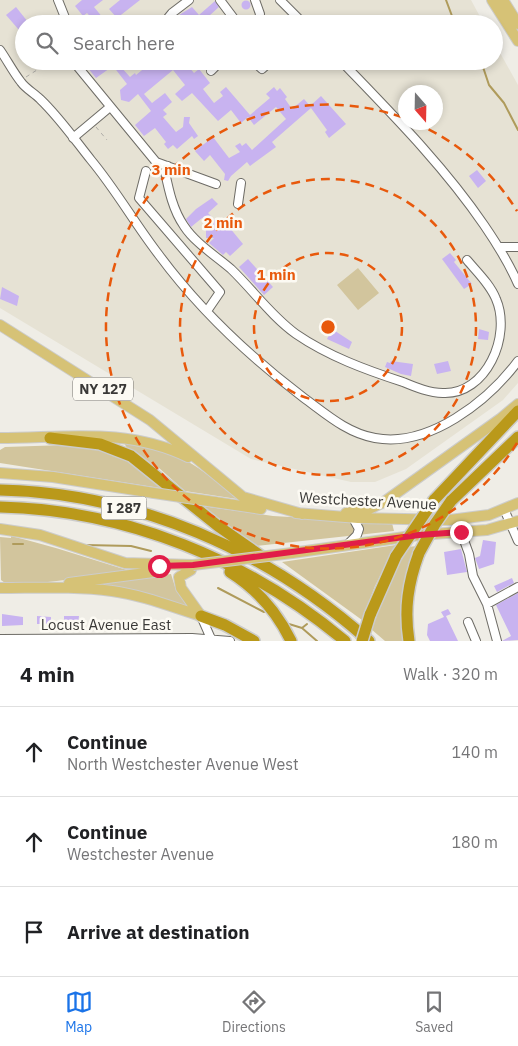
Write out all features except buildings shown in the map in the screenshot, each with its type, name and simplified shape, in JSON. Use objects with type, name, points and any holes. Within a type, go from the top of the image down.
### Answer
[{"type":"highway","points":[[362,641],[370,615],[396,556],[434,500],[518,411]]},
{"type":"highway","points":[[410,641],[406,617],[408,589],[420,553],[435,524],[451,502],[518,437]]},
{"type":"highway","points":[[50,438],[100,444],[132,456],[218,526],[297,584]]},
{"type":"highway","name":"I 287","points":[[0,490],[75,497],[165,520],[235,549],[297,584],[369,641]]},
{"type":"highway","name":"I 287","points":[[0,506],[72,514],[116,523],[160,536],[202,552],[250,575],[295,602],[345,641]]},
{"type":"highway","points":[[160,536],[225,569],[249,585],[275,614],[291,641]]},
{"type":"highway","points":[[201,616],[225,625],[254,641]]},
{"type":"main road","points":[[492,0],[502,15]]},
{"type":"main road","points":[[502,0],[518,24]]},
{"type":"main road","points":[[503,17],[518,41]]},
{"type":"main road","name":"NY 127","points":[[0,325],[150,420],[242,497],[306,514]]},
{"type":"main road","points":[[306,514],[355,512],[369,509],[384,502],[518,404]]},
{"type":"main road","points":[[0,438],[94,436],[131,438],[162,446],[200,463]]},
{"type":"main road","points":[[0,468],[53,477]]},
{"type":"main road","points":[[0,473],[53,477]]},
{"type":"main road","name":"Westchester Avenue","points":[[53,477],[215,502],[353,518],[466,519],[489,515],[518,503]]},
{"type":"main road","name":"Westchester Avenue","points":[[188,567],[419,535],[487,530],[514,523]]},
{"type":"main road","points":[[0,529],[40,536],[125,564],[188,567]]},
{"type":"main road","points":[[35,588],[188,567]]},
{"type":"main road","points":[[188,567],[179,577],[179,584],[201,616]]},
{"type":"main road","points":[[0,588],[114,591],[201,616]]},
{"type":"street","points":[[58,0],[64,15]]},
{"type":"street","points":[[170,15],[189,0]]},
{"type":"street","points":[[220,0],[231,15]]},
{"type":"street","points":[[255,0],[260,15]]},
{"type":"street","points":[[280,0],[295,15]]},
{"type":"street","points":[[0,50],[19,79],[41,100],[74,138],[115,191],[160,256],[208,311],[257,359],[346,428],[376,439],[395,440],[415,436],[457,417],[489,394],[518,361]]},
{"type":"street","points":[[80,70],[156,162],[216,184]]},
{"type":"street","points":[[350,70],[420,144],[466,198],[499,246],[518,284]]},
{"type":"street","points":[[74,138],[110,108]]},
{"type":"street","points":[[168,166],[165,172],[171,201],[185,228],[232,270],[294,333],[360,367],[427,391],[443,394],[459,392],[470,386],[492,362],[498,347],[500,321],[497,301],[489,286],[467,260]]},
{"type":"street","points":[[146,172],[139,198],[220,292],[208,311]]},
{"type":"street","points":[[238,204],[241,183]]},
{"type":"street","points":[[499,246],[518,247]]},
{"type":"street","points":[[504,509],[514,523],[518,541]]},
{"type":"street","points":[[347,546],[358,535],[359,529],[353,518]]},
{"type":"street","points":[[461,532],[469,554],[473,576],[487,604],[497,641]]},
{"type":"street","points":[[487,604],[518,587]]},
{"type":"street","points":[[201,616],[212,640]]},
{"type":"street","points":[[468,622],[476,641]]},
{"type":"street","name":"Locust Avenue East","points":[[0,639],[230,641]]},
{"type":"path","points":[[19,79],[39,70]]},
{"type":"path","points":[[92,122],[107,140]]},
{"type":"shaded area","points":[[0,0],[471,0],[479,15],[15,15],[15,70],[503,70],[503,58],[518,85],[518,383],[503,400],[406,469],[375,482],[351,482],[251,459],[0,308]]},
{"type":"shaded area","points":[[358,268],[379,293],[358,310],[337,285]]},
{"type":"shaded area","points":[[124,443],[141,444],[171,453],[199,468],[237,499],[185,491],[159,468],[127,448]]},
{"type":"shaded area","points":[[65,445],[99,448],[127,459],[166,489],[0,463],[0,450],[5,447]]},
{"type":"shaded area","points":[[202,506],[273,516],[392,523],[394,531],[256,546]]},
{"type":"shaded area","points":[[11,536],[134,572],[48,582],[5,583],[1,580],[0,537],[11,538]]},
{"type":"shaded area","points":[[396,545],[375,586],[362,620],[282,562]]},
{"type":"shaded area","points":[[418,546],[403,641],[385,641],[371,629],[384,593],[407,547]]},
{"type":"shaded area","points":[[171,574],[176,590],[188,607],[98,583]]},
{"type":"waterway","points":[[446,0],[452,15]]},
{"type":"waterway","points":[[484,70],[489,85],[504,103],[518,130]]},
{"type":"waterway","points":[[13,544],[23,544]]},
{"type":"waterway","points":[[85,545],[131,546],[151,551]]},
{"type":"waterway","points":[[218,588],[264,612]]},
{"type":"waterway","points":[[289,624],[302,628],[317,641]]},
{"type":"waterway","points":[[302,628],[307,624]]},
{"type":"route","points":[[159,566],[193,565],[419,535],[461,532]]}]
